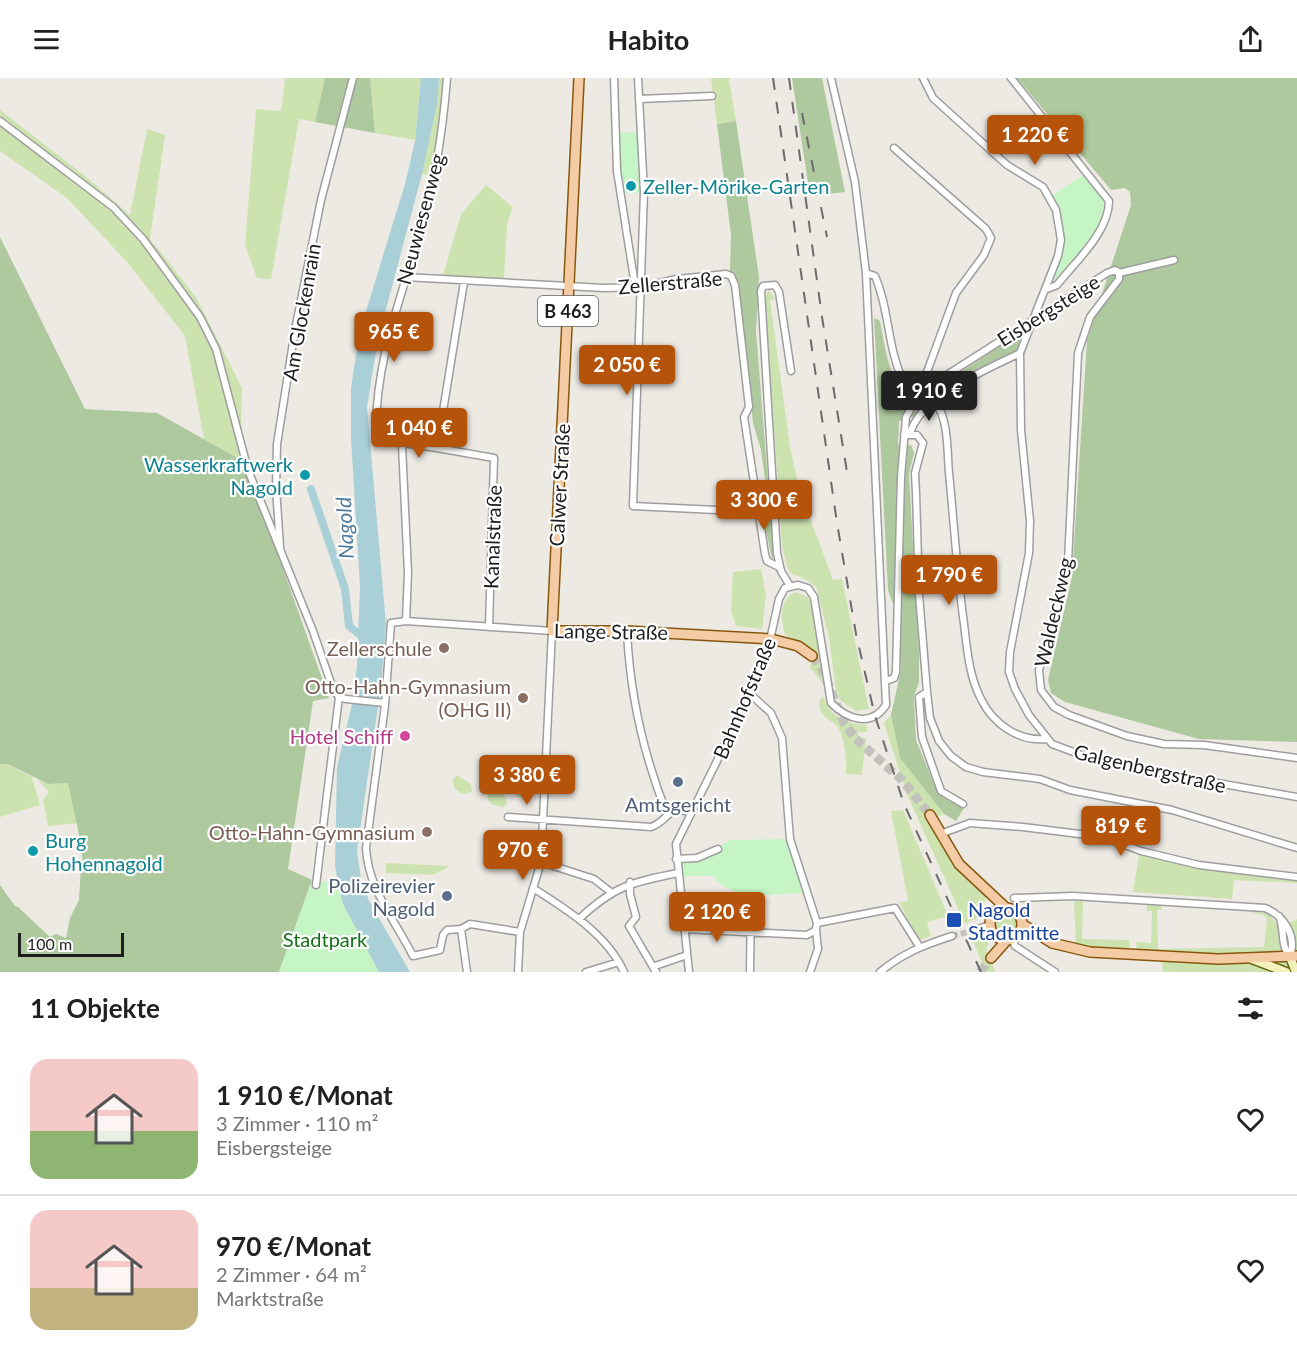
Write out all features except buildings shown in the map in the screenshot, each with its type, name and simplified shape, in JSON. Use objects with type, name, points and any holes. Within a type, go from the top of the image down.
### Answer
[{"type":"main road","name":"Calwer Straße","points":[[552,631],[579,78]]},
{"type":"main road","name":"Lange Straße","points":[[552,631],[627,630],[771,639],[798,646],[812,656]]},
{"type":"main road","points":[[930,815],[943,833],[959,864],[1006,908],[1016,911],[1022,924],[1043,939]]},
{"type":"main road","points":[[987,891],[995,912],[991,958],[1012,938],[1022,924]]},
{"type":"main road","points":[[995,912],[1006,908]]},
{"type":"main road","points":[[992,930],[1012,938],[1043,939],[1090,952],[1187,958],[1293,956]]},
{"type":"main road","points":[[1251,958],[1287,972],[1293,956]]},
{"type":"main road","points":[[1293,956],[1296,972]]},
{"type":"street","name":"Am Glockenrain","points":[[280,550],[276,488],[279,433],[295,330],[321,200],[353,78]]},
{"type":"street","name":"Neuwiesenweg","points":[[437,448],[402,445],[376,439],[375,418],[386,343],[421,229],[441,146],[447,78]]},
{"type":"street","points":[[614,78],[620,194],[634,279],[641,287]]},
{"type":"street","points":[[638,78],[644,192],[633,506],[758,512],[765,554],[768,561],[779,567]]},
{"type":"street","points":[[831,78],[855,182],[866,273],[886,681]]},
{"type":"street","name":"Galgenbergstraße","points":[[923,78],[933,98],[1007,165],[1043,187],[1054,206],[1061,240],[1047,289],[1020,353],[1022,440],[1030,521],[1029,553],[1010,652],[1009,672],[1022,703],[1052,744],[1092,759],[1297,797]]},
{"type":"street","points":[[1011,78],[1109,201],[1109,211],[1100,230],[1057,285],[1047,289]]},
{"type":"street","points":[[639,99],[712,96]]},
{"type":"street","points":[[0,121],[113,207],[143,239],[200,317],[216,350],[226,381],[248,470],[313,631],[333,689],[343,698],[382,702]]},
{"type":"street","points":[[866,273],[875,276],[880,288],[893,357],[899,374],[907,388],[920,392],[956,293],[984,255],[991,238],[986,229],[894,148]]},
{"type":"street","name":"Eisbergsteige","points":[[790,586],[798,585],[808,588],[813,597],[831,703],[840,712],[854,718],[875,716],[886,705],[886,681],[894,678],[896,672],[906,417],[920,392],[1107,273],[1115,270],[1119,273],[1174,260]]},
{"type":"street","name":"Waldeckweg","points":[[1119,273],[1119,279],[1090,317],[1078,353],[1068,562],[1039,670],[1041,690],[1046,700],[1069,715],[1127,736],[1164,744],[1204,745],[1297,758]]},
{"type":"street","name":"Zellerstraße","points":[[405,277],[464,282],[641,287],[677,279],[726,274],[732,276],[735,285],[749,407],[744,417],[758,512]]},
{"type":"street","points":[[437,448],[464,282]]},
{"type":"street","points":[[790,586],[779,567],[761,291],[763,286],[770,284],[775,285],[779,292],[791,371]]},
{"type":"street","name":"Eisbergsteige","points":[[907,435],[918,416],[959,384],[1020,353]]},
{"type":"street","points":[[935,402],[942,416],[948,453],[959,590],[974,684],[993,718],[1005,727],[1028,738],[1047,739]]},
{"type":"street","points":[[907,435],[917,435],[923,443],[915,473],[919,594],[930,718],[939,741],[966,767],[983,772],[1040,779],[1070,790],[1161,807],[1297,848]]},
{"type":"street","points":[[402,445],[408,573],[406,621],[391,622],[370,802],[367,867],[375,890],[413,956],[440,950],[443,935],[447,930],[461,929],[470,924],[520,932]]},
{"type":"street","name":"Kanalstraße","points":[[437,448],[494,458],[489,627]]},
{"type":"street","name":"Bahnhofstraße","points":[[688,972],[675,844],[749,693],[771,639],[779,599],[785,588],[790,586]]},
{"type":"street","name":"Lange Straße","points":[[406,621],[552,631]]},
{"type":"street","points":[[627,630],[638,723],[649,768],[667,814]]},
{"type":"street","name":"Calwer Straße","points":[[518,972],[520,932],[541,862],[545,820],[552,631]]},
{"type":"street","points":[[927,692],[919,697],[922,737],[942,791],[963,804]]},
{"type":"street","points":[[749,693],[771,713],[782,738],[790,840],[817,926],[818,949],[810,972]]},
{"type":"street","points":[[316,885],[343,698]]},
{"type":"street","points":[[508,817],[651,827],[658,825],[667,814],[676,810],[690,812]]},
{"type":"street","points":[[943,833],[970,823],[1034,828],[1104,837],[1141,851],[1200,865],[1297,877]]},
{"type":"street","points":[[676,859],[697,858],[718,849]]},
{"type":"street","points":[[541,862],[594,879],[614,892]]},
{"type":"street","points":[[579,919],[630,882],[678,873]]},
{"type":"street","points":[[630,882],[630,894],[636,917],[628,926],[656,969],[687,955]]},
{"type":"street","points":[[533,888],[579,919],[620,962],[624,972]]},
{"type":"street","points":[[1014,898],[1073,896],[1255,906],[1279,916],[1296,936],[1293,956]]},
{"type":"street","points":[[750,972],[751,898]]},
{"type":"street","points":[[684,930],[807,935],[817,926],[895,908],[919,946]]},
{"type":"street","points":[[1279,916],[1283,925],[1284,947],[1293,956]]},
{"type":"street","points":[[461,929],[467,972]]},
{"type":"street","points":[[972,931],[992,930]]},
{"type":"street","points":[[880,972],[899,957],[919,946],[952,936]]},
{"type":"street","points":[[1012,938],[1015,946],[1055,972]]},
{"type":"street","points":[[586,972],[620,962]]},
{"type":"green space","points":[[285,78],[325,78],[315,122],[299,119],[271,279],[257,278],[245,245],[256,109],[281,111]]},
{"type":"green space","points":[[325,78],[370,78],[375,133],[315,122]]},
{"type":"green space","points":[[370,78],[421,78],[415,140],[375,133]]},
{"type":"green space","points":[[439,78],[444,78],[439,130],[431,176],[422,174],[437,104]]},
{"type":"green space","points":[[711,78],[729,78],[736,121],[717,124]]},
{"type":"green space","points":[[792,78],[822,78],[845,192],[810,196]]},
{"type":"green space","points":[[1017,78],[1297,78],[1297,742],[1199,739],[1065,702],[1051,693],[1048,680],[1072,577],[1087,340],[1131,205],[1130,192],[1125,188],[1111,190]]},
{"type":"green space","points":[[0,110],[90,180],[130,215],[147,129],[165,135],[150,239],[196,297],[242,388],[241,421],[245,462],[204,439],[185,336],[128,263],[67,198],[0,151]]},
{"type":"green space","points":[[736,121],[759,277],[756,331],[774,557],[772,558],[760,503],[768,501],[761,450],[753,423],[740,298],[730,271],[731,235],[717,124]]},
{"type":"green space","points":[[641,132],[644,192],[619,194],[615,133]]},
{"type":"green space","points":[[1084,174],[1101,196],[1105,205],[1105,213],[1087,245],[1054,280],[1061,248],[1062,228],[1052,196]]},
{"type":"green space","points":[[486,185],[513,207],[507,224],[504,279],[443,275],[461,214]]},
{"type":"green space","points":[[0,237],[85,409],[157,413],[245,462],[329,698],[313,701],[288,869],[312,880],[279,972],[0,972],[0,885],[15,906],[50,937],[56,934],[66,938],[70,918],[79,900],[81,866],[83,865],[68,783],[48,784],[8,764],[0,764]]},
{"type":"green space","points":[[769,290],[775,299],[770,300],[790,447],[806,519],[810,518],[833,580],[842,579],[869,709],[856,711],[840,700],[836,690],[829,637],[816,587],[792,574],[785,558],[782,544],[765,296]]},
{"type":"green space","points":[[874,318],[880,321],[893,375],[905,392],[914,396],[927,395],[1029,326],[1016,351],[933,400],[913,417],[899,421],[898,445],[911,445],[914,453],[909,474],[919,652],[919,682],[914,696],[916,740],[937,791],[947,800],[964,808],[956,821],[944,814],[900,758],[891,715],[901,670],[899,620],[888,590]]},
{"type":"green space","points":[[761,569],[766,595],[762,629],[736,626],[731,611],[733,572]]},
{"type":"green space","points":[[795,592],[808,597],[812,605],[823,684],[810,667],[813,649],[785,635],[782,623],[783,605]]},
{"type":"green space","points":[[823,696],[830,709],[840,718],[852,723],[867,725],[867,732],[858,732],[858,737],[866,738],[862,775],[846,774],[842,736],[834,723],[821,713],[819,701]]},
{"type":"green space","points":[[891,715],[900,758],[944,814],[937,817],[932,810],[929,821],[962,873],[986,897],[981,916],[965,924],[907,794],[884,723]]},
{"type":"green space","points":[[505,760],[518,760],[513,772],[507,772]]},
{"type":"green space","points":[[0,764],[8,764],[32,777],[40,805],[0,817]]},
{"type":"green space","points":[[457,775],[471,784],[472,792],[463,794],[455,789],[452,780]]},
{"type":"green space","points":[[37,779],[48,784],[68,783],[79,823],[48,826],[43,800],[49,792]]},
{"type":"green space","points":[[514,783],[521,785],[520,793],[523,793],[523,796],[518,797],[510,788]]},
{"type":"green space","points":[[497,787],[502,791],[507,803],[504,807],[493,805],[488,800],[488,791]]},
{"type":"green space","points":[[903,810],[948,916],[927,922],[931,936],[919,940],[899,902],[908,901],[891,811]]},
{"type":"green space","points":[[790,839],[808,893],[757,895],[732,890],[714,876],[682,876],[676,859],[697,858],[730,840]]},
{"type":"green space","points":[[1140,849],[1204,863],[1297,875],[1297,883],[1234,880],[1232,899],[1133,892]]},
{"type":"green space","points":[[386,863],[450,866],[433,875],[386,873]]},
{"type":"green space","name":"Stadtpark","points":[[312,880],[337,883],[342,902],[379,972],[279,972]]},
{"type":"green space","points":[[1074,901],[1083,901],[1082,939],[1129,940],[1130,947],[1124,950],[1076,946]]},
{"type":"green space","points":[[1147,905],[1161,905],[1162,910],[1157,910],[1158,949],[1264,947],[1267,919],[1263,915],[1248,911],[1268,913],[1279,927],[1297,919],[1297,972],[1162,972],[1163,952],[1137,950],[1136,942],[1151,943],[1152,911],[1147,911]]},
{"type":"green space","points":[[1006,912],[1011,913],[1017,919],[1017,929],[1011,935],[1006,936],[1001,935],[995,929],[994,924],[995,919],[1001,913]]},
{"type":"green space","points":[[985,933],[990,938],[986,951],[996,972],[986,972],[971,937]]},
{"type":"water","points":[[421,78],[439,78],[437,104],[422,174],[378,339],[367,407],[386,624],[381,686],[357,851],[361,879],[369,901],[410,972],[379,972],[342,902],[335,866],[337,767],[352,704],[357,666],[360,586],[351,438],[351,388],[359,334],[405,184],[415,141]]},
{"type":"waterway","name":"Nagold","points":[[311,489],[345,589],[349,626],[364,638]]},
{"type":"tunnel","points":[[812,656],[822,669],[844,723],[855,738],[902,780],[930,815]]},
{"type":"tunnel","points":[[952,936],[972,931]]},
{"type":"tunnel","points":[[980,972],[991,958]]},
{"type":"railway","points":[[773,78],[837,523],[856,634],[875,716],[904,804],[981,972]]},
{"type":"railway","points":[[789,78],[822,317],[847,472]]},
{"type":"railway","points":[[802,113],[827,237]]},
{"type":"place","name":"Zeller-Mörike-Garten","points":[[631,186]]},
{"type":"place","name":"Wasserkraftwerk Nagold","points":[[305,475]]},
{"type":"place","name":"Zellerschule","points":[[444,648]]},
{"type":"place","name":"Otto-Hahn-Gymnasium (OHG II)","points":[[523,698]]},
{"type":"place","name":"Hotel Schiff","points":[[405,736]]},
{"type":"place","name":"Amtsgericht","points":[[678,782]]},
{"type":"place","name":"Otto-Hahn-Gymnasium","points":[[427,832]]},
{"type":"place","name":"Burg Hohennagold","points":[[33,851]]},
{"type":"place","name":"Polizeirevier Nagold","points":[[447,896]]},
{"type":"place","name":"Nagold Stadtmitte","points":[[954,920]]}]
